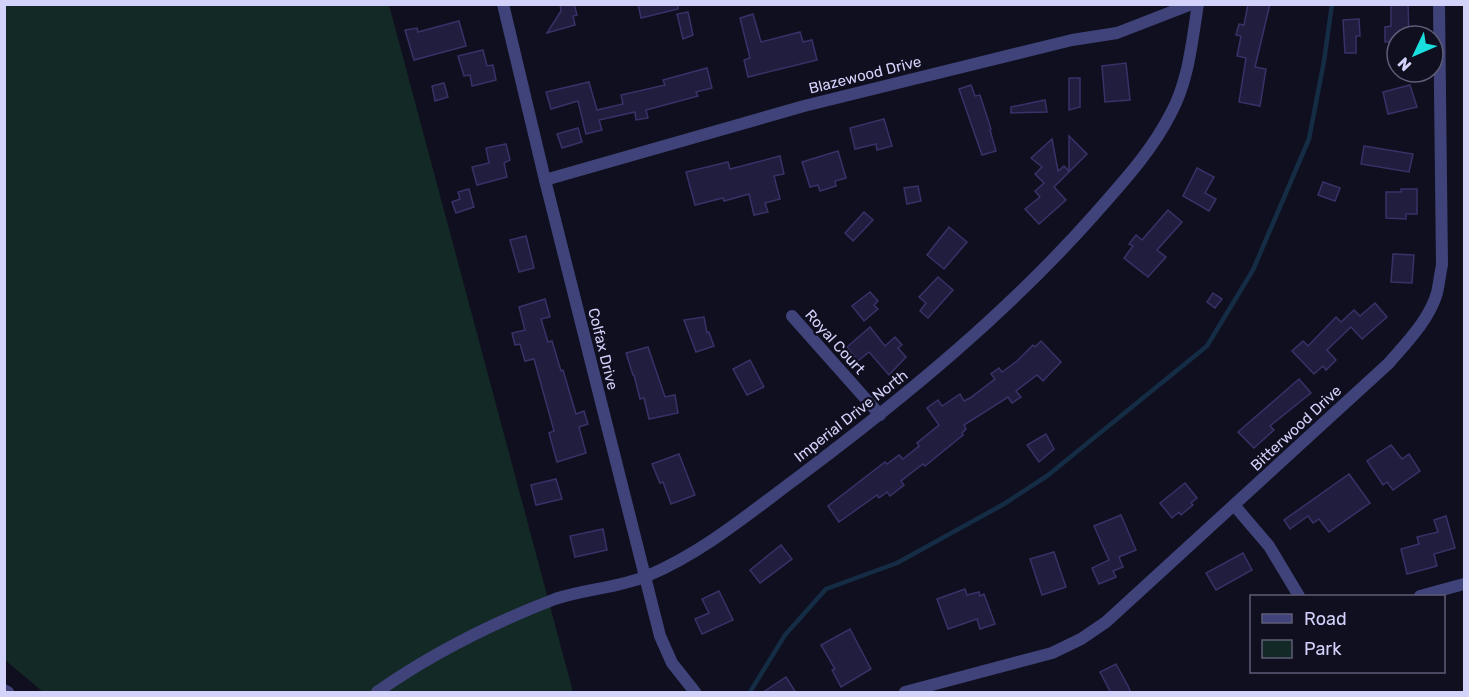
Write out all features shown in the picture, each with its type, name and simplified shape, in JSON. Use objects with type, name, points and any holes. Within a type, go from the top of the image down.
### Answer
[{"type":"street","name":"Colfax Drive","points":[[503,4],[660,636],[672,663],[695,693]]},
{"type":"street","name":"Blazewood Drive","points":[[545,180],[804,106],[1072,40],[1117,33],[1192,4]]},
{"type":"street","name":"Imperial Drive North","points":[[377,693],[413,667],[461,639],[558,598],[645,577],[720,536],[880,415],[1000,312],[1065,248],[1131,172],[1173,111],[1188,67],[1198,4]]},
{"type":"street","name":"Bitterwood Drive","points":[[905,693],[1052,653],[1081,639],[1106,622],[1389,363],[1410,338],[1425,318],[1436,294],[1442,265],[1439,4]]},
{"type":"street","name":"Royal Court","points":[[792,316],[880,415]]},
{"type":"street","points":[[1234,505],[1269,546],[1298,595]]},
{"type":"street","points":[[1427,595],[1464,584]]},
{"type":"street","points":[[4,690],[8,693]]},
{"type":"green space","points":[[10,4],[389,5],[573,692],[43,692],[5,660],[5,6]]},
{"type":"building","points":[[560,4],[574,4],[577,15],[573,16],[575,25],[547,33],[561,11]]},
{"type":"building","points":[[638,4],[678,4],[678,9],[641,18]]},
{"type":"building","points":[[1248,4],[1270,4],[1255,67],[1266,69],[1260,106],[1239,102],[1246,58],[1237,56],[1241,36],[1236,35],[1239,24],[1244,25]]},
{"type":"building","points":[[1391,4],[1408,4],[1409,24],[1391,24]]},
{"type":"building","points":[[688,12],[693,35],[683,39],[677,14]]},
{"type":"building","points":[[753,14],[761,42],[800,32],[803,42],[812,40],[817,60],[748,77],[744,60],[750,58],[740,18]]},
{"type":"building","points":[[1359,19],[1360,36],[1356,36],[1356,53],[1345,53],[1343,20]]},
{"type":"building","points":[[459,21],[466,46],[414,60],[405,30],[417,28],[418,32]]},
{"type":"building","points":[[483,50],[487,66],[493,65],[496,80],[472,86],[470,75],[464,76],[458,56]]},
{"type":"building","points":[[1126,63],[1130,100],[1105,102],[1102,66]]},
{"type":"building","points":[[707,68],[712,88],[696,92],[698,96],[646,110],[648,118],[636,120],[635,112],[599,120],[602,130],[586,134],[578,101],[551,109],[546,92],[589,82],[597,110],[623,104],[621,95],[665,85],[663,80]]},
{"type":"building","points":[[1069,78],[1080,78],[1080,107],[1069,110]]},
{"type":"building","points":[[444,83],[448,97],[435,101],[432,86]]},
{"type":"building","points":[[971,85],[975,96],[980,95],[996,151],[982,155],[959,89]]},
{"type":"building","points":[[1410,85],[1417,107],[1388,114],[1383,92]]},
{"type":"building","points":[[1045,100],[1047,112],[1011,113],[1011,107]]},
{"type":"building","points":[[884,119],[892,146],[877,150],[876,144],[855,149],[850,128]]},
{"type":"building","points":[[578,128],[582,142],[562,148],[557,134]]},
{"type":"building","points":[[1069,136],[1087,154],[1054,187],[1066,200],[1039,224],[1025,209],[1040,197],[1035,191],[1044,183],[1035,174],[1042,167],[1031,158],[1052,139],[1058,171],[1064,166],[1069,171]]},
{"type":"building","points":[[506,144],[510,160],[504,163],[507,177],[477,185],[472,167],[489,163],[486,148]]},
{"type":"building","points":[[1364,146],[1413,154],[1409,172],[1361,164]]},
{"type":"building","points":[[838,151],[846,178],[835,181],[836,186],[820,191],[818,185],[810,187],[802,162]]},
{"type":"building","points":[[780,156],[784,174],[774,176],[780,199],[765,203],[768,212],[754,215],[749,194],[724,201],[723,198],[695,205],[686,172],[728,162],[730,169]]},
{"type":"building","points":[[1197,168],[1214,177],[1205,193],[1216,199],[1209,211],[1183,196]]},
{"type":"building","points":[[1323,182],[1340,188],[1335,201],[1318,195]]},
{"type":"building","points":[[918,186],[921,201],[907,204],[904,188]]},
{"type":"building","points":[[469,189],[474,207],[456,213],[452,202],[460,199],[458,192]]},
{"type":"building","points":[[1401,189],[1417,189],[1417,214],[1406,214],[1406,219],[1386,218],[1386,192],[1401,192]]},
{"type":"building","points":[[1168,210],[1182,222],[1157,250],[1166,257],[1148,277],[1124,258],[1133,246],[1129,244],[1136,235],[1142,240]]},
{"type":"building","points":[[864,212],[873,220],[853,241],[845,233]]},
{"type":"building","points":[[949,227],[967,242],[944,269],[927,255]]},
{"type":"building","points":[[526,236],[534,268],[519,272],[510,240]]},
{"type":"building","points":[[1393,254],[1414,255],[1412,283],[1391,282]]},
{"type":"building","points":[[938,277],[953,290],[928,318],[920,311],[926,303],[919,297]]},
{"type":"building","points":[[870,292],[878,301],[874,305],[878,309],[864,321],[852,306]]},
{"type":"building","points":[[1213,293],[1222,299],[1215,308],[1207,302]]},
{"type":"building","points":[[545,299],[550,317],[541,319],[548,342],[552,341],[576,414],[584,411],[588,424],[579,427],[586,453],[557,462],[549,433],[554,431],[534,359],[525,361],[520,344],[515,345],[512,333],[525,330],[519,307]]},
{"type":"building","points":[[1375,303],[1387,317],[1362,339],[1351,327],[1327,350],[1336,360],[1326,370],[1323,366],[1314,374],[1292,351],[1303,341],[1308,346],[1336,317],[1341,322],[1354,310],[1360,316]]},
{"type":"building","points":[[704,317],[707,333],[709,332],[714,346],[696,352],[684,320]]},
{"type":"building","points":[[870,327],[885,346],[895,337],[902,345],[898,348],[906,357],[889,375],[869,352],[858,361],[847,347]]},
{"type":"building","points":[[1041,341],[1061,362],[1043,381],[1037,375],[1016,391],[1021,397],[1012,403],[1008,397],[964,425],[966,429],[963,435],[925,466],[923,464],[901,481],[904,485],[890,496],[887,492],[879,498],[877,495],[839,522],[828,506],[885,462],[887,464],[899,455],[903,459],[919,446],[917,443],[939,425],[927,408],[938,400],[942,406],[960,394],[964,401],[970,398],[995,379],[991,374],[999,368],[1002,372],[1033,345],[1035,347]]},
{"type":"building","points":[[648,347],[665,397],[675,395],[678,413],[649,419],[644,398],[640,399],[626,353]]},
{"type":"building","points":[[750,360],[764,387],[747,395],[733,369]]},
{"type":"building","points":[[1299,379],[1311,393],[1270,426],[1274,430],[1254,448],[1238,432]]},
{"type":"building","points":[[1046,434],[1054,449],[1039,462],[1027,445]]},
{"type":"building","points":[[1391,445],[1402,459],[1409,454],[1420,471],[1393,490],[1387,482],[1383,485],[1367,461]]},
{"type":"building","points":[[679,454],[695,495],[671,504],[663,482],[660,483],[652,464]]},
{"type":"building","points":[[1349,474],[1370,503],[1329,532],[1319,519],[1313,523],[1308,516],[1290,529],[1284,520]]},
{"type":"building","points":[[556,479],[562,499],[536,505],[531,485]]},
{"type":"building","points":[[1185,483],[1197,498],[1191,503],[1193,505],[1181,515],[1179,512],[1172,518],[1160,503]]},
{"type":"building","points":[[1121,515],[1136,550],[1119,557],[1123,567],[1113,571],[1116,577],[1099,584],[1092,568],[1109,560],[1094,526]]},
{"type":"building","points":[[1446,516],[1455,548],[1434,554],[1437,566],[1407,574],[1401,549],[1419,544],[1417,537],[1438,532],[1434,520]]},
{"type":"building","points":[[603,529],[607,550],[575,557],[570,536]]},
{"type":"building","points":[[781,545],[792,559],[760,583],[750,570]]},
{"type":"building","points":[[1054,552],[1066,587],[1042,595],[1030,559]]},
{"type":"building","points":[[1243,553],[1252,570],[1216,590],[1206,573]]},
{"type":"building","points":[[965,589],[967,595],[979,592],[980,596],[984,594],[995,624],[980,629],[977,619],[948,629],[937,599]]},
{"type":"building","points":[[719,591],[733,620],[702,634],[695,619],[709,613],[702,599]]},
{"type":"building","points":[[850,629],[871,669],[841,687],[832,670],[835,669],[821,645]]},
{"type":"building","points":[[1116,664],[1131,693],[1111,693],[1100,672]]},
{"type":"building","points":[[786,677],[796,693],[762,693]]},
{"type":"waterway","points":[[750,692],[785,635],[826,589],[897,563],[1004,504],[1047,476],[1207,346],[1253,270],[1309,139],[1332,4]]}]
